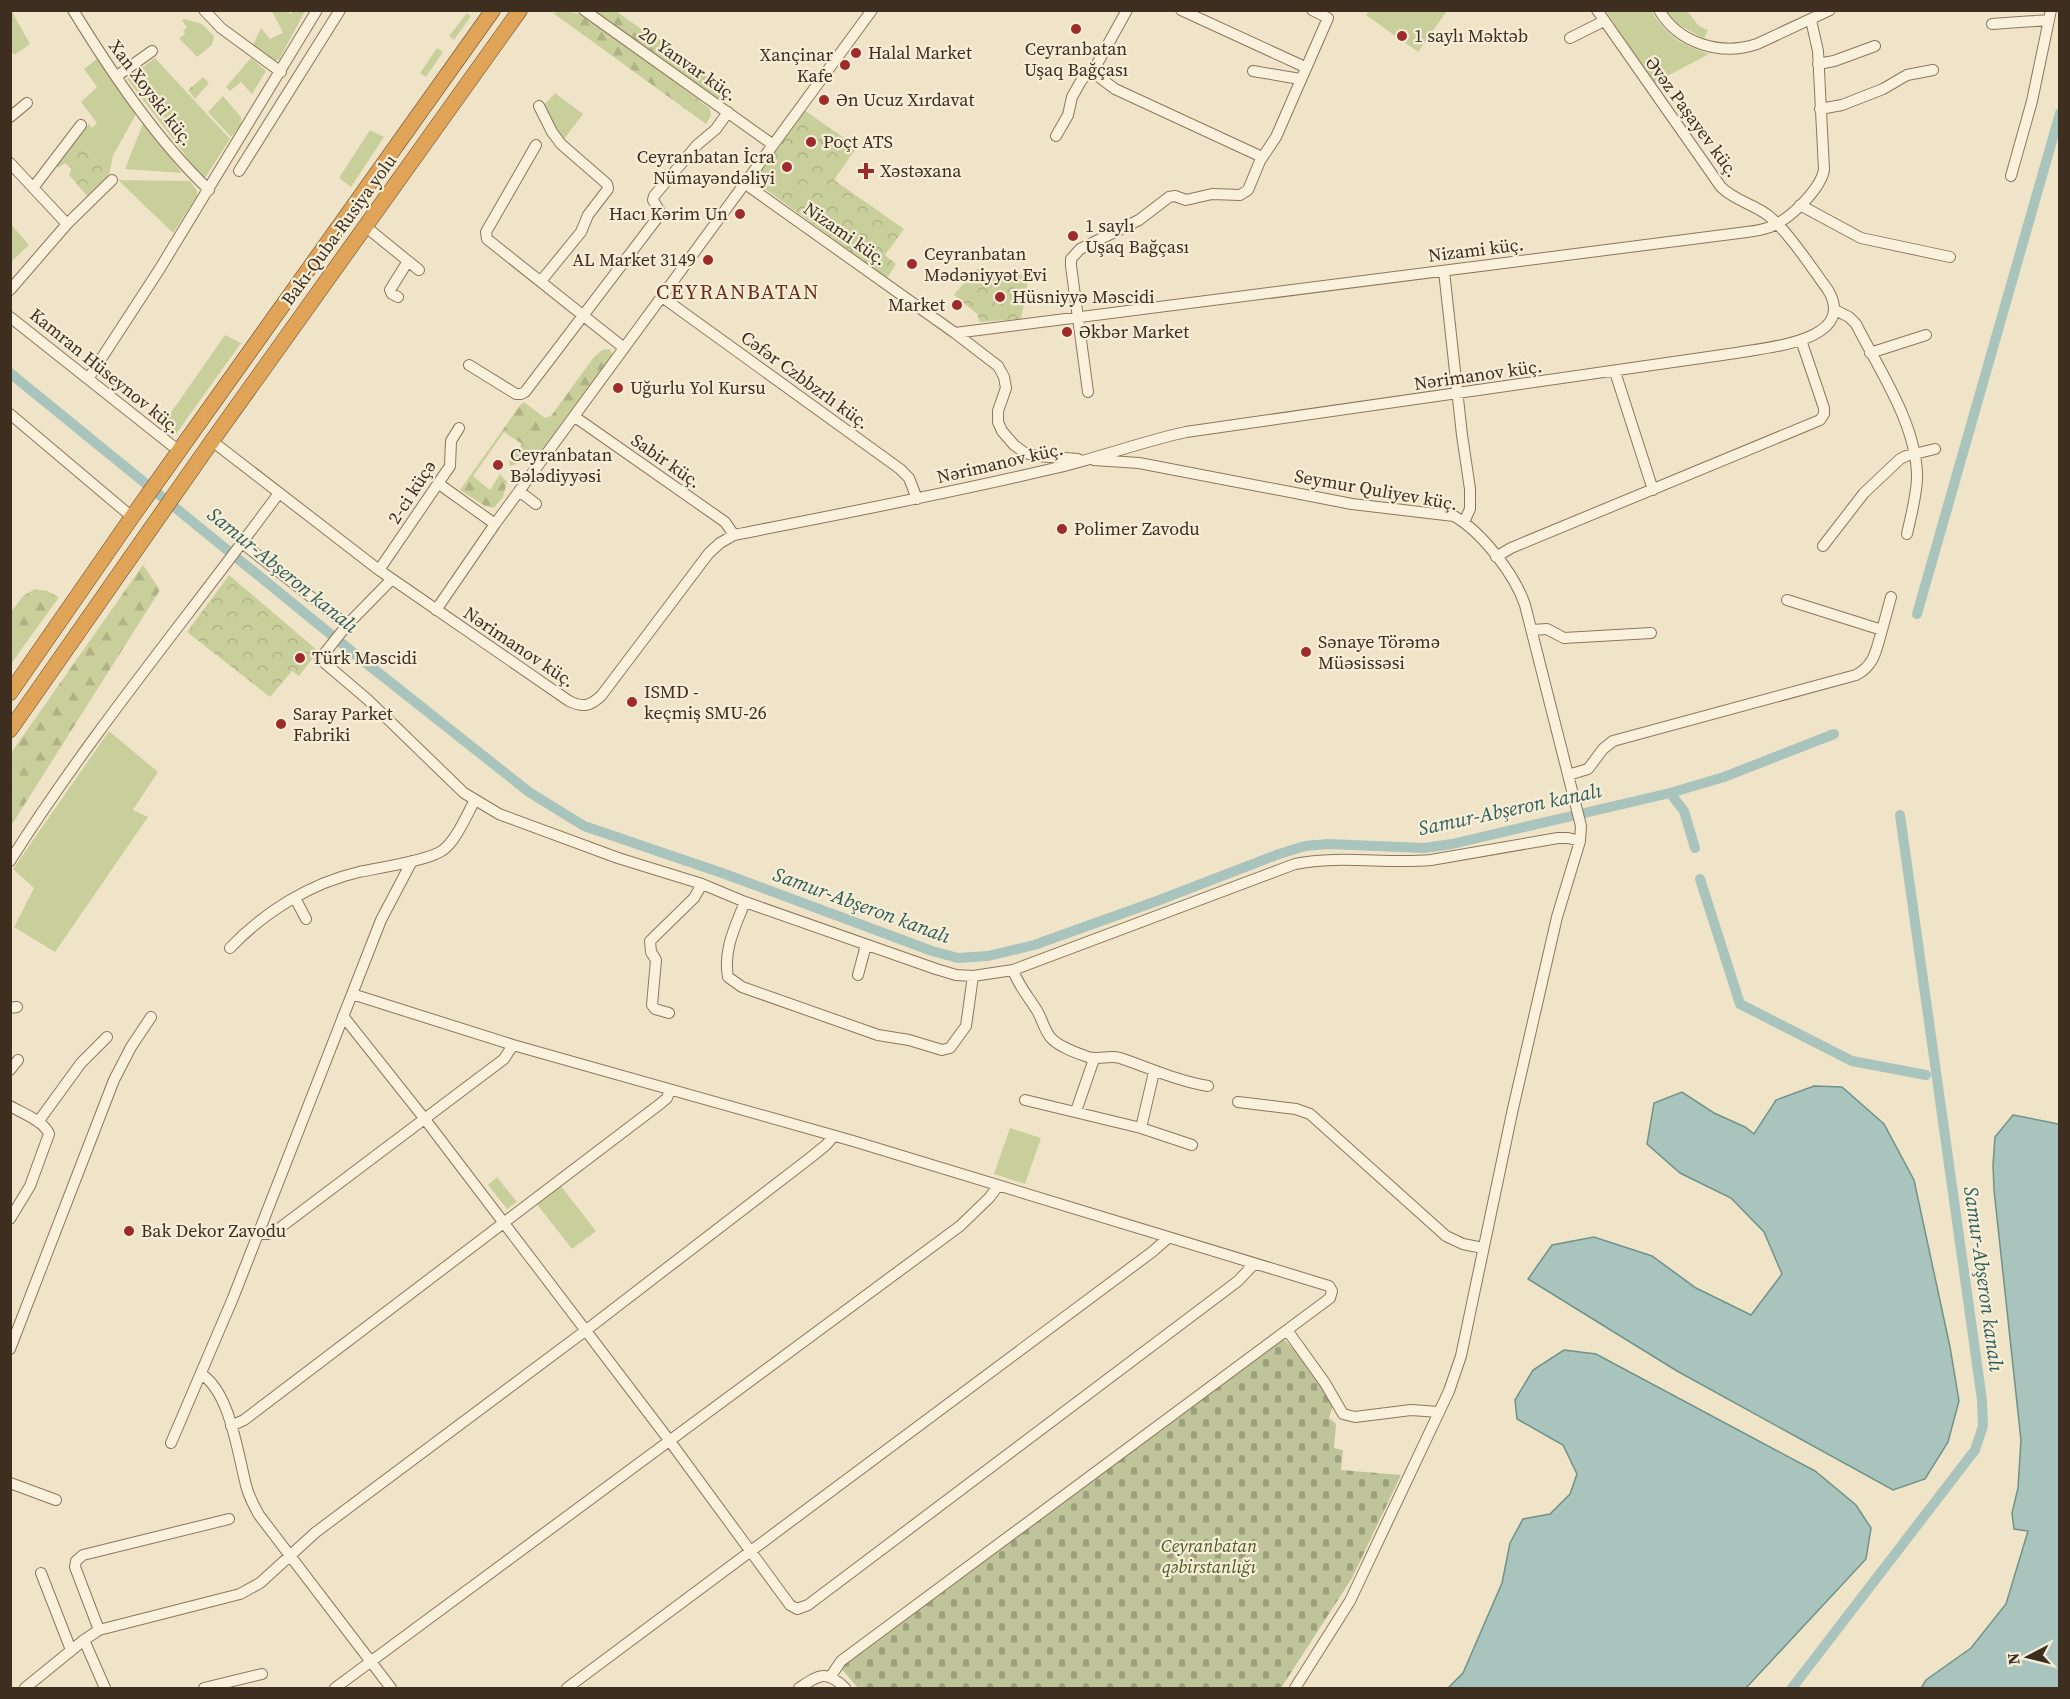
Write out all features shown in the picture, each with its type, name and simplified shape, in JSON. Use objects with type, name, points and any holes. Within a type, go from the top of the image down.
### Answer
[{"type":"highway","name":"Bakı-Quba-Rusiya yolu","points":[[135,513],[493,10]]},
{"type":"highway","name":"Bakı-Quba-Rusiya yolu","points":[[10,730],[155,521],[520,10]]},
{"type":"highway","points":[[10,693],[135,513]]},
{"type":"street","name":"Xan Xoyski küç.","points":[[73,10],[157,131],[193,175],[209,190]]},
{"type":"street","points":[[204,10],[221,28],[281,72]]},
{"type":"street","points":[[87,379],[122,329],[209,190],[317,10]]},
{"type":"street","points":[[238,171],[340,10]]},
{"type":"street","points":[[510,24],[529,10]]},
{"type":"street","name":"20 Yanvar küç.","points":[[584,10],[772,144]]},
{"type":"street","points":[[436,610],[495,524],[872,10]]},
{"type":"street","points":[[1127,10],[1097,64],[1102,81],[1262,157]]},
{"type":"street","points":[[1181,10],[1305,67]]},
{"type":"street","points":[[1088,392],[1071,266],[1074,255],[1080,249],[1139,220],[1169,197],[1192,200],[1207,194],[1244,194],[1262,157],[1276,137],[1328,18],[1312,10]]},
{"type":"street","name":"Əvəz Paşayev küç.","points":[[1597,10],[1721,187],[1737,200],[1760,210],[1777,224]]},
{"type":"street","points":[[1659,10],[1671,27],[1689,39],[1704,45],[1727,49],[1757,44],[1830,10]]},
{"type":"street","points":[[1992,24],[2050,15],[2032,101],[2011,176]]},
{"type":"street","name":"Nizami küç.","points":[[955,333],[1769,228],[1800,205],[1817,188],[1824,170],[1816,35],[1810,20]]},
{"type":"street","points":[[1570,38],[1604,21]]},
{"type":"street","points":[[1818,64],[1842,59],[1875,46]]},
{"type":"street","points":[[117,76],[152,51]]},
{"type":"street","points":[[1056,136],[1068,115],[1072,97],[1086,75],[1097,70]]},
{"type":"street","points":[[1820,109],[1842,105],[1883,89],[1907,75],[1933,70]]},
{"type":"street","points":[[1252,71],[1300,79]]},
{"type":"street","points":[[10,117],[27,103]]},
{"type":"street","points":[[538,106],[561,144],[607,184],[608,189],[588,214],[581,232],[541,281]]},
{"type":"street","points":[[469,365],[516,394],[521,394],[658,217],[659,210],[653,200],[654,196],[697,145],[716,129],[728,112]]},
{"type":"street","points":[[33,188],[81,124]]},
{"type":"street","points":[[536,145],[485,236],[489,242],[624,348]]},
{"type":"street","points":[[10,163],[67,224]]},
{"type":"street","points":[[10,290],[67,224],[112,180]]},
{"type":"street","name":"Nizami küç.","points":[[744,183],[998,366],[1004,377],[1006,388],[998,411],[998,422],[1002,431],[1014,445],[1025,453],[1037,456],[1086,459]]},
{"type":"street","points":[[1800,205],[1861,238],[1950,257]]},
{"type":"street","points":[[1777,224],[1828,290],[1834,300],[1835,310],[1849,317],[1856,324],[1904,417],[1915,454],[1917,479],[1915,501],[1907,534]]},
{"type":"street","points":[[366,228],[419,270]]},
{"type":"street","points":[[398,297],[390,290],[408,261]]},
{"type":"street","points":[[1444,271],[1470,489],[1470,509],[1464,522]]},
{"type":"street","name":"Cəfər Czbbzrlı küç.","points":[[662,297],[900,469],[909,478],[917,499]]},
{"type":"street","name":"Nərimanov küç.","points":[[212,441],[379,570],[569,701],[578,706],[586,706],[594,703],[601,696],[709,553],[734,535],[1050,470],[1141,442],[1186,432],[1616,372],[1801,340],[1813,336],[1826,327],[1835,310]]},
{"type":"street","name":"Kamran Hüseynov küç.","points":[[10,317],[87,379],[176,456]]},
{"type":"street","points":[[1870,353],[1926,335]]},
{"type":"street","points":[[1496,557],[1511,548],[1820,420],[1824,414],[1824,408],[1801,340]]},
{"type":"street","points":[[1616,372],[1653,490]]},
{"type":"street","points":[[10,414],[135,513]]},
{"type":"street","name":"Sabir küç.","points":[[574,417],[725,522],[734,535]]},
{"type":"street","name":"2-ci küçə","points":[[379,570],[450,466],[451,441],[459,428]]},
{"type":"street","points":[[1823,546],[1876,480],[1900,459],[1935,449]]},
{"type":"street","name":"Seymur Quliyev küç.","points":[[1086,459],[1138,464],[1352,504],[1454,516],[1464,522],[1510,573],[1520,590],[1581,826],[1580,841],[1551,940],[1461,1356],[1439,1412],[1350,1601],[1294,1689]]},
{"type":"street","points":[[439,484],[495,524]]},
{"type":"street","points":[[519,492],[536,504]]},
{"type":"street","points":[[10,861],[106,722],[279,493]]},
{"type":"street","points":[[241,544],[347,626]]},
{"type":"street","points":[[392,579],[347,626],[320,659],[367,699],[464,793],[499,814],[551,834],[702,884],[744,902],[956,975],[973,976],[1013,970],[1295,864],[1314,860],[1431,860],[1558,838],[1580,841]]},
{"type":"street","points":[[1568,776],[1588,769],[1603,749],[1613,741],[1856,675],[1871,663],[1891,597]]},
{"type":"street","points":[[1787,600],[1882,630]]},
{"type":"street","points":[[1532,630],[1547,629],[1564,638],[1651,633]]},
{"type":"street","points":[[231,948],[259,921],[321,885],[356,873],[412,861],[444,850],[475,800]]},
{"type":"street","points":[[171,1443],[233,1298],[256,1234],[381,920],[412,861]]},
{"type":"street","points":[[669,1013],[655,1009],[652,1005],[656,960],[651,952],[650,942],[694,898],[702,884]]},
{"type":"street","points":[[296,898],[306,919]]},
{"type":"street","points":[[744,902],[727,950],[725,964],[728,977],[742,987],[878,1035],[909,1040],[942,1050],[950,1048],[966,1026],[973,976]]},
{"type":"street","points":[[858,975],[866,945]]},
{"type":"street","points":[[1013,970],[1051,1038],[1057,1044],[1094,1059],[1117,1057],[1154,1072],[1189,1083],[1208,1086]]},
{"type":"street","points":[[352,994],[513,1045],[833,1137],[1329,1286],[1332,1291],[1330,1298],[842,1661],[831,1676]]},
{"type":"street","points":[[343,1016],[424,1118],[669,1440],[790,1605],[797,1609],[807,1605],[1238,1281],[1254,1264]]},
{"type":"street","points":[[10,1349],[114,1080],[131,1047],[151,1017]]},
{"type":"street","points":[[38,1122],[81,1063],[107,1037]]},
{"type":"street","points":[[256,1234],[268,1234],[277,1230],[504,1059],[513,1045]]},
{"type":"street","points":[[1076,1111],[1094,1059]]},
{"type":"street","points":[[10,1070],[18,1060]]},
{"type":"street","points":[[1141,1128],[1154,1072]]},
{"type":"street","points":[[231,1426],[244,1420],[660,1104],[667,1098],[670,1090]]},
{"type":"street","points":[[1025,1100],[1141,1128],[1192,1145]]},
{"type":"street","points":[[1238,1102],[1296,1108],[1310,1114],[1446,1236],[1463,1244],[1483,1248]]},
{"type":"street","points":[[10,1106],[47,1129],[48,1138],[30,1186],[10,1219]]},
{"type":"street","points":[[25,1689],[71,1650],[99,1630],[250,1590],[273,1573],[316,1532],[585,1331],[826,1146],[833,1137]]},
{"type":"street","points":[[335,1689],[960,1226],[998,1186]]},
{"type":"street","points":[[567,1689],[1142,1260],[1168,1238]]},
{"type":"street","points":[[1287,1330],[1325,1383],[1343,1414],[1355,1417],[1411,1410],[1439,1412]]},
{"type":"street","points":[[201,1374],[218,1392],[231,1426],[250,1499],[259,1515],[391,1689]]},
{"type":"street","points":[[10,1483],[56,1500]]},
{"type":"street","points":[[99,1630],[75,1567],[76,1561],[83,1555],[229,1519]]},
{"type":"street","points":[[41,1573],[71,1650]]},
{"type":"street","points":[[84,1640],[105,1689]]},
{"type":"street","points":[[204,1689],[262,1674]]},
{"type":"street","points":[[799,1689],[820,1676],[831,1676],[845,1689]]},
{"type":"green space","points":[[11,10],[30,44],[14,55],[11,49]]},
{"type":"green space","points":[[272,11],[288,11],[290,14],[292,11],[305,11],[279,60],[273,61],[252,47],[261,28],[270,39],[283,33]]},
{"type":"green space","points":[[566,11],[579,14],[710,109],[711,116],[706,124],[553,13]]},
{"type":"green space","points":[[595,11],[616,11],[644,31],[646,29],[728,93],[721,101]]},
{"type":"green space","points":[[1369,11],[1447,11],[1418,52],[1366,15]]},
{"type":"green space","points":[[1606,11],[1651,11],[1669,34],[1709,54],[1654,83]]},
{"type":"green space","points":[[1665,11],[1687,11],[1699,26],[1708,30],[1704,39],[1678,24]]},
{"type":"green space","points":[[467,13],[471,16],[454,40],[449,36]]},
{"type":"green space","points":[[182,20],[202,24],[214,36],[212,45],[197,57],[179,38],[185,34],[183,30],[187,28]]},
{"type":"green space","points":[[437,48],[443,52],[426,77],[420,73]]},
{"type":"green space","points":[[98,58],[137,112],[113,156],[109,175],[76,139],[89,124],[92,128],[97,123],[81,102],[97,87],[84,69]]},
{"type":"green space","points":[[155,58],[230,139],[205,178],[127,79]]},
{"type":"green space","points":[[251,58],[266,71],[252,94],[241,82],[230,91],[226,87]]},
{"type":"green space","points":[[203,77],[209,83],[195,99],[188,90]]},
{"type":"green space","points":[[555,93],[583,114],[564,139],[557,132],[544,105]]},
{"type":"green space","points":[[223,96],[241,117],[241,125],[231,137],[208,112]]},
{"type":"green space","points":[[804,110],[857,147],[834,180],[904,229],[885,255],[896,264],[887,278],[754,181]]},
{"type":"green space","points":[[144,121],[182,173],[125,169]]},
{"type":"green space","points":[[370,130],[384,137],[351,187],[339,178]]},
{"type":"green space","points":[[76,139],[109,175],[87,196],[69,175],[72,169],[65,163],[58,168],[55,164]]},
{"type":"green space","points":[[118,180],[190,181],[197,191],[197,196],[173,233]]},
{"type":"green space","points":[[10,223],[29,245],[11,262],[10,262]]},
{"type":"green space","points":[[975,269],[1029,276],[1021,319],[980,322],[977,314],[954,295]]},
{"type":"green space","points":[[225,335],[241,343],[176,434],[163,424]]},
{"type":"green space","points":[[610,349],[612,354],[608,364],[538,457],[526,457],[522,462],[510,466],[509,462],[522,444],[504,432],[473,476],[490,490],[500,474],[507,482],[503,497],[494,508],[485,506],[460,490],[521,404],[524,402],[545,418],[551,416],[594,357],[602,350]]},
{"type":"green space","points":[[143,565],[160,590],[11,826],[11,753]]},
{"type":"green space","points":[[229,575],[318,651],[299,676],[292,671],[270,697],[187,632]]},
{"type":"green space","points":[[35,589],[47,591],[59,597],[11,664],[11,612],[23,596]]},
{"type":"green space","points":[[109,731],[158,772],[133,810],[148,817],[55,952],[14,927],[34,888],[13,869]]},
{"type":"green space","points":[[1010,1128],[1041,1138],[1025,1184],[994,1174]]},
{"type":"green space","points":[[497,1177],[517,1202],[507,1209],[488,1185]]},
{"type":"green space","points":[[560,1185],[596,1231],[572,1249],[536,1203]]},
{"type":"green space","name":"Ceyranbatan qəbirstanlığı","points":[[1283,1338],[1306,1363],[1333,1405],[1329,1418],[1336,1424],[1334,1448],[1343,1450],[1341,1470],[1401,1475],[1352,1578],[1281,1688],[858,1688],[840,1667]]},
{"type":"water","points":[[1814,1086],[1842,1087],[1884,1124],[1914,1180],[1950,1347],[1959,1401],[1948,1442],[1925,1479],[1893,1490],[1677,1371],[1528,1279],[1552,1245],[1594,1237],[1652,1256],[1696,1288],[1751,1315],[1782,1274],[1764,1232],[1731,1198],[1680,1173],[1647,1144],[1654,1103],[1682,1092],[1714,1113],[1745,1127],[1754,1134],[1776,1100]]},
{"type":"water","points":[[2013,1115],[2059,1124],[2059,1688],[1921,1688],[1926,1680],[1971,1648],[2006,1604],[2028,1531],[2014,1529],[2012,1513],[2018,1488],[2021,1440],[1993,1165],[1995,1137]]},
{"type":"water","points":[[1564,1350],[1596,1354],[1815,1471],[1856,1505],[1871,1528],[1866,1559],[1746,1688],[1448,1688],[1463,1673],[1502,1583],[1510,1543],[1523,1519],[1550,1514],[1570,1494],[1577,1474],[1563,1445],[1517,1419],[1515,1400],[1533,1370]]},
{"type":"waterway","points":[[1917,614],[2060,113]]},
{"type":"waterway","name":"Samur-Abşeron kanalı","points":[[10,373],[361,659],[529,792],[584,826],[725,874],[932,951],[958,958],[988,956],[1034,945],[1305,846],[1328,844],[1424,848],[1452,844],[1670,793],[1724,777],[1834,734]]},
{"type":"waterway","points":[[1670,793],[1684,811],[1695,848]]},
{"type":"waterway","name":"Samur-Abşeron kanalı","points":[[1792,1688],[1975,1450],[1983,1426],[1982,1400],[1900,815]]},
{"type":"waterway","points":[[1700,879],[1740,1004],[1852,1061],[1926,1075]]},
{"type":"place","name":"Ceyranbatan Uşaq Bağçası","points":[[1076,29]]},
{"type":"place","name":"1 saylı Məktəb","points":[[1402,36]]},
{"type":"place","name":"Halal Market","points":[[856,53]]},
{"type":"place","name":"Xançinar Kafe","points":[[845,65]]},
{"type":"place","name":"Ən Ucuz Xırdavat","points":[[824,100]]},
{"type":"place","name":"Poçt ATS","points":[[811,142]]},
{"type":"place","name":"Ceyranbatan İcra Nümayəndəliyi","points":[[787,167]]},
{"type":"place","name":"Xəstəxana","points":[[866,171]]},
{"type":"place","name":"Hacı Kərim Un","points":[[740,214]]},
{"type":"place","name":"1 saylı Uşaq Bağçası","points":[[1073,236]]},
{"type":"place","name":"AL Market 3149","points":[[708,260]]},
{"type":"place","name":"Ceyranbatan Mədəniyyət Evi","points":[[912,264]]},
{"type":"place","name":"Hüsniyyə Məscidi","points":[[1000,297]]},
{"type":"place","name":"Market","points":[[957,305]]},
{"type":"place","name":"Əkbər Market","points":[[1067,332]]},
{"type":"place","name":"Uğurlu Yol Kursu","points":[[618,388]]},
{"type":"place","name":"Ceyranbatan Bələdiyyəsi","points":[[498,465]]},
{"type":"place","name":"Polimer Zavodu","points":[[1062,529]]},
{"type":"place","name":"Sənaye Törəmə Müəsissəsi","points":[[1306,652]]},
{"type":"place","name":"Türk Məscidi","points":[[300,658]]},
{"type":"place","name":"ISMD - keçmiş SMU-26","points":[[632,702]]},
{"type":"place","name":"Saray Parket Fabriki","points":[[281,724]]},
{"type":"place","name":"Bak Dekor Zavodu","points":[[129,1231]]},
{"type":"district","name":"CEYRANBATAN","points":[[738,292]]}]
